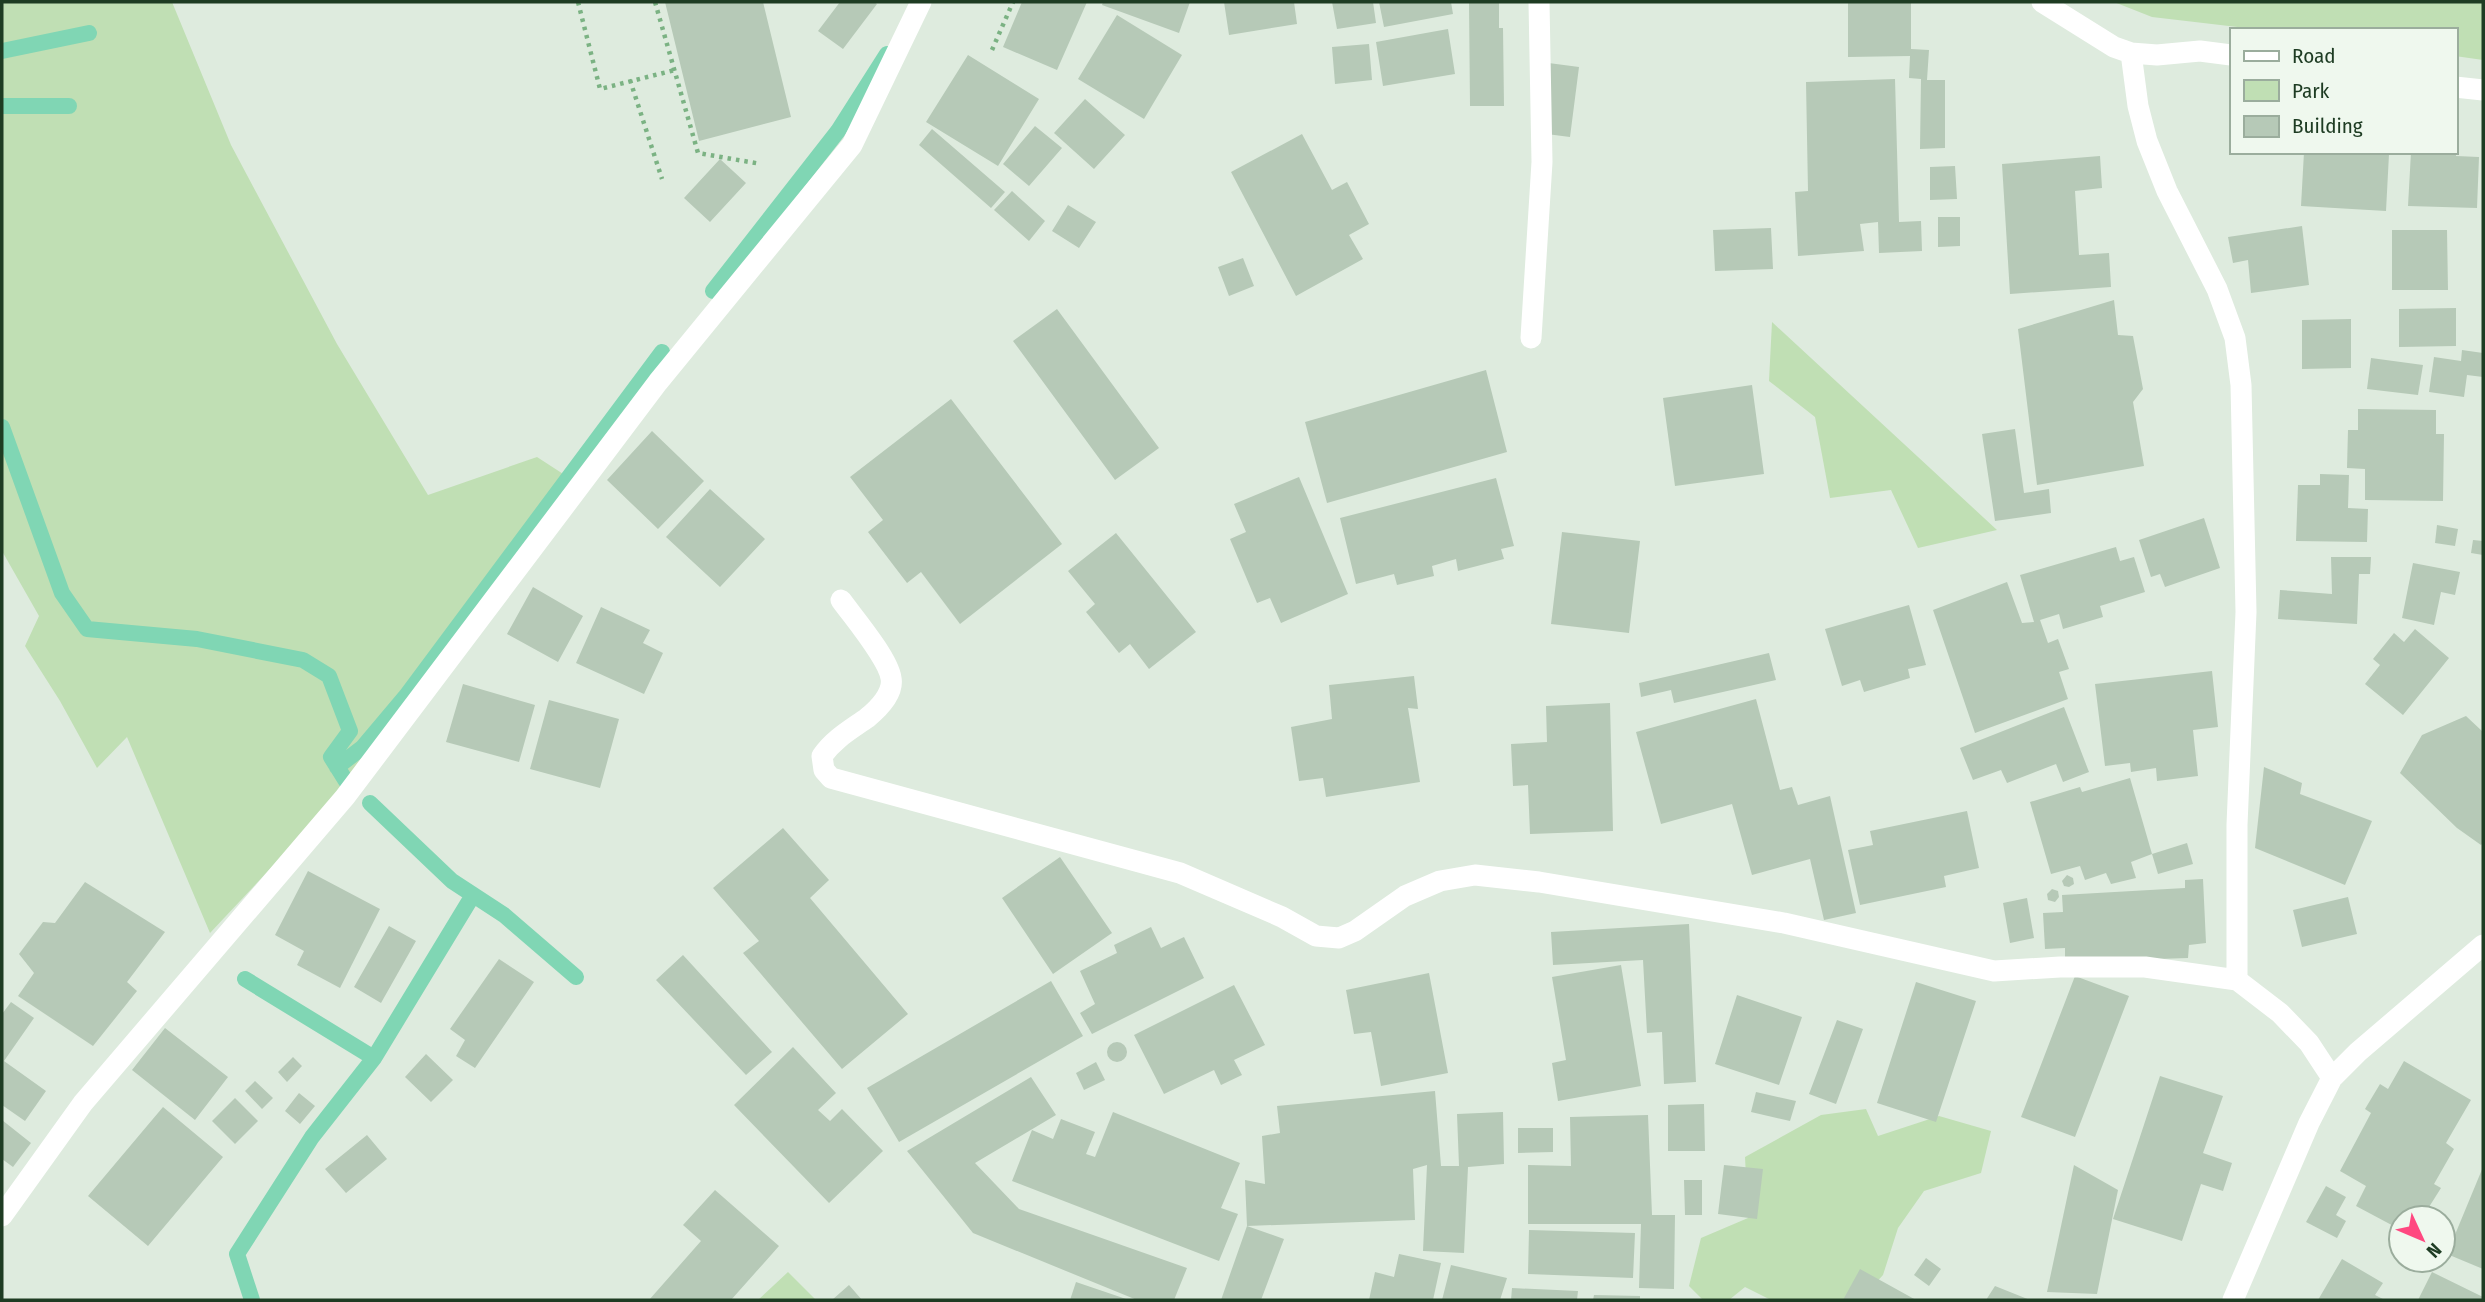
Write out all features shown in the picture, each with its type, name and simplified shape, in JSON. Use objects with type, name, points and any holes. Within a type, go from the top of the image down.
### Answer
[{"type":"street","points":[[2,1216],[83,1103],[345,797],[658,382],[852,145],[920,2]]},
{"type":"street","points":[[1531,338],[1542,162],[1539,2]]},
{"type":"street","points":[[2042,2],[2114,47],[2130,53],[2157,55],[2200,51],[2230,55]]},
{"type":"street","points":[[2130,53],[2138,106],[2147,141],[2167,191],[2217,289],[2235,338],[2241,384],[2246,612],[2237,825],[2237,980]]},
{"type":"street","points":[[2457,87],[2483,90]]},
{"type":"street","points":[[841,600],[884,660],[892,679],[889,693],[881,703],[869,716],[831,742],[822,756],[824,770],[831,778],[1180,873],[1282,917],[1316,936],[1339,938],[1355,931],[1405,896],[1440,881],[1475,875],[1784,923],[1994,971],[2060,967],[2145,967],[2237,980],[2280,1013],[2309,1043],[2332,1078]]},
{"type":"street","points":[[2233,1300],[2309,1122],[2332,1078],[2358,1052],[2483,945]]},
{"type":"path","points":[[579,2],[600,89],[675,70]]},
{"type":"path","points":[[655,2],[698,153],[761,164]]},
{"type":"path","points":[[992,50],[1013,2]]},
{"type":"path","points":[[630,80],[662,179]]},
{"type":"green space","points":[[2,2],[172,2],[231,145],[337,344],[428,495],[537,457],[574,481],[366,760],[299,838],[210,933],[127,737],[97,768],[60,701],[25,646],[39,616],[2,551]]},
{"type":"green space","points":[[2114,2],[2483,2],[2483,60],[2457,56],[2457,28],[2246,28],[2152,17]]},
{"type":"green space","points":[[1772,322],[1997,530],[1918,548],[1891,490],[1830,498],[1815,417],[1769,381]]},
{"type":"green space","points":[[1866,1109],[1878,1136],[1939,1116],[1991,1131],[1981,1173],[1924,1191],[1898,1228],[1883,1275],[1860,1300],[1771,1300],[1745,1287],[1729,1300],[1703,1300],[1689,1286],[1701,1238],[1748,1218],[1745,1157],[1821,1115]]},
{"type":"green space","points":[[788,1272],[816,1300],[758,1300]]},
{"type":"building","points":[[665,2],[763,2],[791,117],[699,141]]},
{"type":"building","points":[[840,2],[877,4],[843,49],[818,31]]},
{"type":"building","points":[[1022,2],[1087,2],[1057,70],[1003,47]]},
{"type":"building","points":[[1103,2],[1190,2],[1179,33],[1102,5]]},
{"type":"building","points":[[1224,2],[1294,2],[1297,24],[1229,35]]},
{"type":"building","points":[[1332,2],[1373,2],[1376,23],[1337,29]]},
{"type":"building","points":[[1379,2],[1451,2],[1453,14],[1384,27]]},
{"type":"building","points":[[1469,2],[1499,2],[1499,28],[1503,28],[1504,106],[1470,106]]},
{"type":"building","points":[[1848,2],[1911,2],[1911,49],[1929,50],[1927,80],[1945,80],[1945,148],[1920,149],[1921,79],[1909,78],[1910,56],[1848,57]]},
{"type":"building","points":[[1117,15],[1182,55],[1144,119],[1078,79]]},
{"type":"building","points":[[1448,29],[1455,74],[1383,86],[1376,42]]},
{"type":"building","points":[[1369,44],[1372,80],[1335,84],[1332,47]]},
{"type":"building","points":[[968,55],[1039,99],[998,166],[926,122]]},
{"type":"building","points":[[1541,62],[1579,67],[1570,137],[1531,132]]},
{"type":"building","points":[[1895,79],[1899,222],[1921,221],[1922,251],[1879,253],[1878,222],[1860,224],[1864,251],[1798,256],[1795,192],[1808,191],[1806,82]]},
{"type":"building","points":[[1085,99],[1125,135],[1094,169],[1054,133]]},
{"type":"building","points":[[1035,126],[1062,148],[1029,186],[1003,164]]},
{"type":"building","points":[[932,129],[1005,192],[991,208],[919,145]]},
{"type":"building","points":[[1302,134],[1332,190],[1347,182],[1369,224],[1349,235],[1363,259],[1296,296],[1231,172]]},
{"type":"building","points":[[2304,154],[2389,154],[2386,211],[2301,206]]},
{"type":"building","points":[[2411,154],[2479,157],[2477,208],[2408,206]]},
{"type":"building","points":[[2100,156],[2102,188],[2075,191],[2079,255],[2109,253],[2111,287],[2010,294],[2002,164]]},
{"type":"building","points":[[720,159],[746,183],[710,222],[684,198]]},
{"type":"building","points":[[1955,166],[1957,199],[1930,200],[1930,167]]},
{"type":"building","points":[[1012,191],[1045,221],[1029,241],[994,210]]},
{"type":"building","points":[[1068,205],[1096,222],[1079,248],[1052,231]]},
{"type":"building","points":[[1938,217],[1960,217],[1960,246],[1938,247]]},
{"type":"building","points":[[2302,226],[2309,285],[2251,293],[2248,260],[2233,263],[2228,237]]},
{"type":"building","points":[[1771,228],[1773,269],[1715,271],[1713,230]]},
{"type":"building","points":[[2392,230],[2447,230],[2448,290],[2392,290]]},
{"type":"building","points":[[1243,258],[1254,286],[1229,296],[1218,267]]},
{"type":"building","points":[[2114,300],[2118,335],[2133,336],[2143,389],[2133,402],[2144,466],[2037,485],[2018,329]]},
{"type":"building","points":[[2456,308],[2456,346],[2399,347],[2399,309]]},
{"type":"building","points":[[1057,309],[1159,448],[1115,480],[1013,341]]},
{"type":"building","points":[[2351,319],[2351,368],[2302,369],[2302,320]]},
{"type":"building","points":[[2462,350],[2483,353],[2483,377],[2467,375],[2464,397],[2429,392],[2434,357],[2461,361]]},
{"type":"building","points":[[2371,358],[2423,365],[2418,395],[2367,389]]},
{"type":"building","points":[[1486,370],[1507,452],[1327,503],[1305,422]]},
{"type":"building","points":[[1752,385],[1764,474],[1675,486],[1663,398]]},
{"type":"building","points":[[951,399],[1062,544],[960,624],[921,572],[907,583],[868,532],[883,520],[850,477]]},
{"type":"building","points":[[2358,409],[2436,410],[2436,434],[2444,434],[2443,501],[2365,500],[2365,469],[2347,468],[2348,430],[2358,430]]},
{"type":"building","points":[[2015,429],[2024,493],[2049,489],[2051,513],[1995,521],[1982,434]]},
{"type":"building","points":[[652,431],[704,481],[658,529],[607,480]]},
{"type":"building","points":[[2320,474],[2349,475],[2348,508],[2368,509],[2367,542],[2296,541],[2298,485],[2320,485]]},
{"type":"building","points":[[1299,477],[1348,594],[1281,623],[1270,598],[1257,603],[1230,539],[1246,532],[1234,504]]},
{"type":"building","points":[[1496,478],[1514,546],[1501,549],[1504,559],[1458,571],[1456,559],[1432,566],[1434,576],[1397,585],[1394,574],[1356,584],[1340,518]]},
{"type":"building","points":[[710,489],[765,539],[720,587],[666,537]]},
{"type":"building","points":[[2204,518],[2220,568],[2165,587],[2160,574],[2151,577],[2139,540]]},
{"type":"building","points":[[2437,525],[2458,529],[2455,546],[2435,543]]},
{"type":"building","points":[[1562,532],[1640,541],[1629,633],[1551,624]]},
{"type":"building","points":[[1116,533],[1196,632],[1149,669],[1130,644],[1119,653],[1086,612],[1095,604],[1068,571]]},
{"type":"building","points":[[2473,540],[2483,541],[2483,555],[2471,553]]},
{"type":"building","points":[[2116,547],[2120,561],[2134,557],[2145,592],[2100,606],[2103,617],[2063,629],[2059,614],[2040,620],[2048,643],[2058,639],[2069,669],[2059,672],[2068,699],[1975,733],[1933,610],[2007,582],[2022,623],[2034,622],[2020,575]]},
{"type":"building","points":[[2331,557],[2371,557],[2370,574],[2359,574],[2357,624],[2278,619],[2280,590],[2332,594]]},
{"type":"building","points":[[2413,563],[2460,572],[2455,595],[2441,592],[2434,625],[2402,618]]},
{"type":"building","points":[[533,587],[583,616],[558,662],[507,634]]},
{"type":"building","points":[[1909,605],[1926,665],[1908,669],[1910,678],[1864,692],[1860,680],[1842,686],[1825,629]]},
{"type":"building","points":[[601,607],[650,630],[643,643],[663,653],[644,694],[576,663]]},
{"type":"building","points":[[2415,629],[2449,658],[2403,715],[2365,684],[2380,665],[2373,659],[2394,633],[2404,642]]},
{"type":"building","points":[[1769,653],[1776,680],[1674,703],[1671,690],[1641,697],[1639,683]]},
{"type":"building","points":[[2212,671],[2218,727],[2193,730],[2198,776],[2157,781],[2156,768],[2131,772],[2130,763],[2105,766],[2095,684]]},
{"type":"building","points":[[1414,676],[1418,709],[1408,708],[1420,782],[1326,797],[1323,778],[1299,781],[1291,727],[1332,719],[1329,685]]},
{"type":"building","points":[[463,684],[535,705],[519,762],[446,742]]},
{"type":"building","points":[[1756,699],[1780,790],[1792,787],[1798,805],[1830,796],[1856,913],[1824,920],[1810,859],[1752,875],[1732,804],[1661,824],[1636,732]]},
{"type":"building","points":[[549,700],[619,719],[600,788],[530,769]]},
{"type":"building","points":[[1610,703],[1613,831],[1530,834],[1528,785],[1513,786],[1511,744],[1547,742],[1546,706]]},
{"type":"building","points":[[2064,707],[2089,772],[2063,782],[2056,764],[2007,783],[2001,770],[1973,780],[1960,748]]},
{"type":"building","points":[[2466,716],[2483,732],[2481,845],[2457,828],[2400,773],[2422,735]]},
{"type":"building","points":[[2264,767],[2302,783],[2300,794],[2372,821],[2345,885],[2255,848]]},
{"type":"building","points":[[2130,778],[2152,854],[2131,862],[2136,878],[2111,884],[2106,873],[2085,880],[2080,866],[2051,874],[2030,802],[2080,787],[2082,792]]},
{"type":"building","points":[[1967,811],[1979,868],[1944,876],[1946,887],[1860,905],[1848,850],[1873,845],[1870,831]]},
{"type":"building","points":[[783,828],[829,880],[810,898],[908,1014],[842,1069],[743,953],[759,941],[713,888]]},
{"type":"building","points":[[2187,843],[2193,864],[2158,874],[2152,854]]},
{"type":"building","points":[[1060,857],[1112,933],[1053,974],[1002,898]]},
{"type":"building","points":[[308,871],[380,909],[340,988],[297,965],[304,951],[275,935]]},
{"type":"building","points":[[2067,875],[2073,878],[2074,884],[2069,887],[2064,886],[2062,881]]},
{"type":"building","points":[[2203,879],[2206,943],[2189,945],[2188,958],[2065,962],[2065,948],[2045,949],[2043,913],[2063,912],[2062,895],[2185,888],[2185,880]]},
{"type":"building","points":[[85,882],[165,932],[127,982],[137,991],[93,1046],[18,996],[34,973],[19,954],[43,922],[55,923]]},
{"type":"building","points":[[2052,889],[2058,891],[2059,897],[2055,902],[2048,900],[2047,894]]},
{"type":"building","points":[[2348,897],[2357,934],[2302,947],[2293,910]]},
{"type":"building","points":[[2027,898],[2034,938],[2010,943],[2003,903]]},
{"type":"building","points":[[1689,924],[1696,1082],[1664,1084],[1662,1032],[1647,1033],[1643,960],[1553,965],[1551,932]]},
{"type":"building","points":[[389,926],[416,941],[381,1003],[354,987]]},
{"type":"building","points":[[1151,927],[1161,948],[1184,937],[1204,978],[1092,1034],[1080,1013],[1095,1004],[1080,971],[1117,953],[1114,945]]},
{"type":"building","points":[[683,955],[772,1052],[746,1075],[656,980]]},
{"type":"building","points":[[499,959],[534,982],[475,1068],[456,1056],[465,1040],[450,1029]]},
{"type":"building","points":[[1621,965],[1641,1086],[1558,1101],[1552,1063],[1566,1060],[1552,977]]},
{"type":"building","points":[[1429,973],[1448,1073],[1381,1086],[1371,1032],[1354,1034],[1346,990]]},
{"type":"building","points":[[2075,976],[2129,996],[2075,1137],[2021,1117]]},
{"type":"building","points":[[1051,981],[1083,1036],[899,1142],[867,1088]]},
{"type":"building","points":[[1916,982],[1976,1001],[1936,1122],[1877,1103]]},
{"type":"building","points":[[1234,985],[1265,1045],[1234,1060],[1242,1075],[1221,1085],[1214,1070],[1164,1094],[1134,1035]]},
{"type":"building","points":[[1737,995],[1802,1017],[1779,1085],[1715,1064]]},
{"type":"building","points":[[11,1002],[34,1018],[4,1061],[46,1091],[25,1121],[2,1105],[2,1014]]},
{"type":"building","points":[[1837,1020],[1863,1029],[1836,1104],[1809,1094]]},
{"type":"building","points":[[165,1028],[228,1077],[195,1120],[132,1070]]},
{"type":"building","points":[[1117,1042],[1124,1045],[1127,1052],[1124,1059],[1117,1062],[1110,1059],[1107,1052],[1110,1045]]},
{"type":"building","points":[[793,1047],[836,1093],[818,1110],[830,1121],[842,1109],[883,1151],[829,1203],[734,1105]]},
{"type":"building","points":[[426,1054],[453,1080],[431,1102],[405,1077]]},
{"type":"building","points":[[293,1057],[302,1066],[287,1082],[278,1072]]},
{"type":"building","points":[[2404,1061],[2471,1100],[2446,1143],[2454,1149],[2434,1184],[2441,1188],[2431,1204],[2387,1204],[2387,1223],[2356,1206],[2366,1186],[2340,1171],[2371,1113],[2365,1109],[2380,1084],[2388,1089]]},
{"type":"building","points":[[1096,1062],[1105,1080],[1084,1090],[1076,1073]]},
{"type":"building","points":[[2160,1076],[2223,1096],[2203,1153],[2232,1163],[2223,1191],[2201,1184],[2182,1241],[2113,1219]]},
{"type":"building","points":[[1031,1077],[1056,1115],[975,1163],[1019,1209],[1187,1268],[1174,1300],[1137,1300],[973,1233],[907,1151]]},
{"type":"building","points":[[255,1081],[273,1098],[262,1109],[245,1091]]},
{"type":"building","points":[[1435,1091],[1441,1166],[1459,1166],[1457,1114],[1503,1112],[1504,1164],[1468,1167],[1464,1253],[1423,1251],[1427,1165],[1413,1169],[1415,1220],[1247,1226],[1245,1180],[1265,1184],[1262,1136],[1280,1133],[1277,1106]]},
{"type":"building","points":[[1756,1092],[1796,1101],[1790,1121],[1751,1112]]},
{"type":"building","points":[[299,1093],[315,1106],[300,1124],[285,1111]]},
{"type":"building","points":[[235,1098],[258,1121],[235,1144],[212,1121]]},
{"type":"building","points":[[1704,1104],[1705,1151],[1668,1151],[1668,1105]]},
{"type":"building","points":[[163,1107],[223,1157],[148,1246],[88,1196]]},
{"type":"building","points":[[1113,1112],[1240,1163],[1221,1208],[1238,1214],[1219,1261],[1012,1181],[1032,1130],[1053,1139],[1061,1119],[1095,1132],[1086,1154],[1095,1157]]},
{"type":"building","points":[[1648,1115],[1652,1215],[1675,1215],[1674,1289],[1639,1288],[1641,1224],[1528,1224],[1528,1165],[1571,1166],[1570,1117]]},
{"type":"building","points":[[2,1120],[31,1143],[13,1167],[2,1159]]},
{"type":"building","points":[[1518,1128],[1553,1128],[1553,1152],[1518,1153]]},
{"type":"building","points":[[367,1135],[387,1159],[346,1193],[325,1169]]},
{"type":"building","points":[[1724,1165],[1763,1169],[1757,1219],[1718,1214]]},
{"type":"building","points":[[2074,1165],[2118,1190],[2097,1294],[2047,1292]]},
{"type":"building","points":[[2483,1167],[2483,1269],[2457,1258],[2457,1230]]},
{"type":"building","points":[[1684,1180],[1702,1180],[1702,1215],[1685,1215]]},
{"type":"building","points":[[2326,1186],[2346,1197],[2336,1215],[2346,1221],[2337,1238],[2306,1222]]},
{"type":"building","points":[[715,1190],[779,1246],[731,1300],[649,1300],[701,1241],[683,1225]]},
{"type":"building","points":[[1247,1226],[1284,1239],[1261,1300],[1221,1300]]},
{"type":"building","points":[[1529,1230],[1635,1233],[1633,1278],[1528,1274]]},
{"type":"building","points":[[1399,1254],[1441,1263],[1433,1300],[1369,1300],[1375,1272],[1394,1277]]},
{"type":"building","points":[[1926,1258],[1941,1269],[1929,1286],[1914,1275]]},
{"type":"building","points":[[2342,1259],[2383,1283],[2375,1295],[2385,1300],[2318,1300]]},
{"type":"building","points":[[1451,1265],[1507,1278],[1500,1300],[1442,1300]]},
{"type":"building","points":[[1860,1269],[1916,1300],[1843,1300]]},
{"type":"building","points":[[2431,1274],[2483,1297],[2483,1300],[2418,1300]]},
{"type":"building","points":[[1076,1282],[1129,1300],[1070,1300]]},
{"type":"building","points":[[849,1285],[862,1300],[832,1300]]},
{"type":"building","points":[[1995,1286],[2030,1300],[1986,1300]]},
{"type":"building","points":[[1512,1288],[1578,1291],[1577,1300],[1511,1300]]},
{"type":"building","points":[[1594,1295],[1640,1296],[1640,1300],[1593,1300]]},
{"type":"waterway","points":[[2,51],[89,33]]},
{"type":"waterway","points":[[713,291],[838,131],[887,54]]},
{"type":"waterway","points":[[2,106],[69,106]]},
{"type":"waterway","points":[[337,767],[363,747],[406,696],[662,352]]},
{"type":"waterway","points":[[2,427],[62,593],[87,629],[197,639],[303,660],[329,676],[350,731],[331,757],[346,781]]},
{"type":"waterway","points":[[370,803],[452,881],[504,915],[576,977]]},
{"type":"waterway","points":[[252,1300],[237,1254],[312,1137],[374,1058],[473,895]]},
{"type":"waterway","points":[[245,979],[374,1058]]}]
